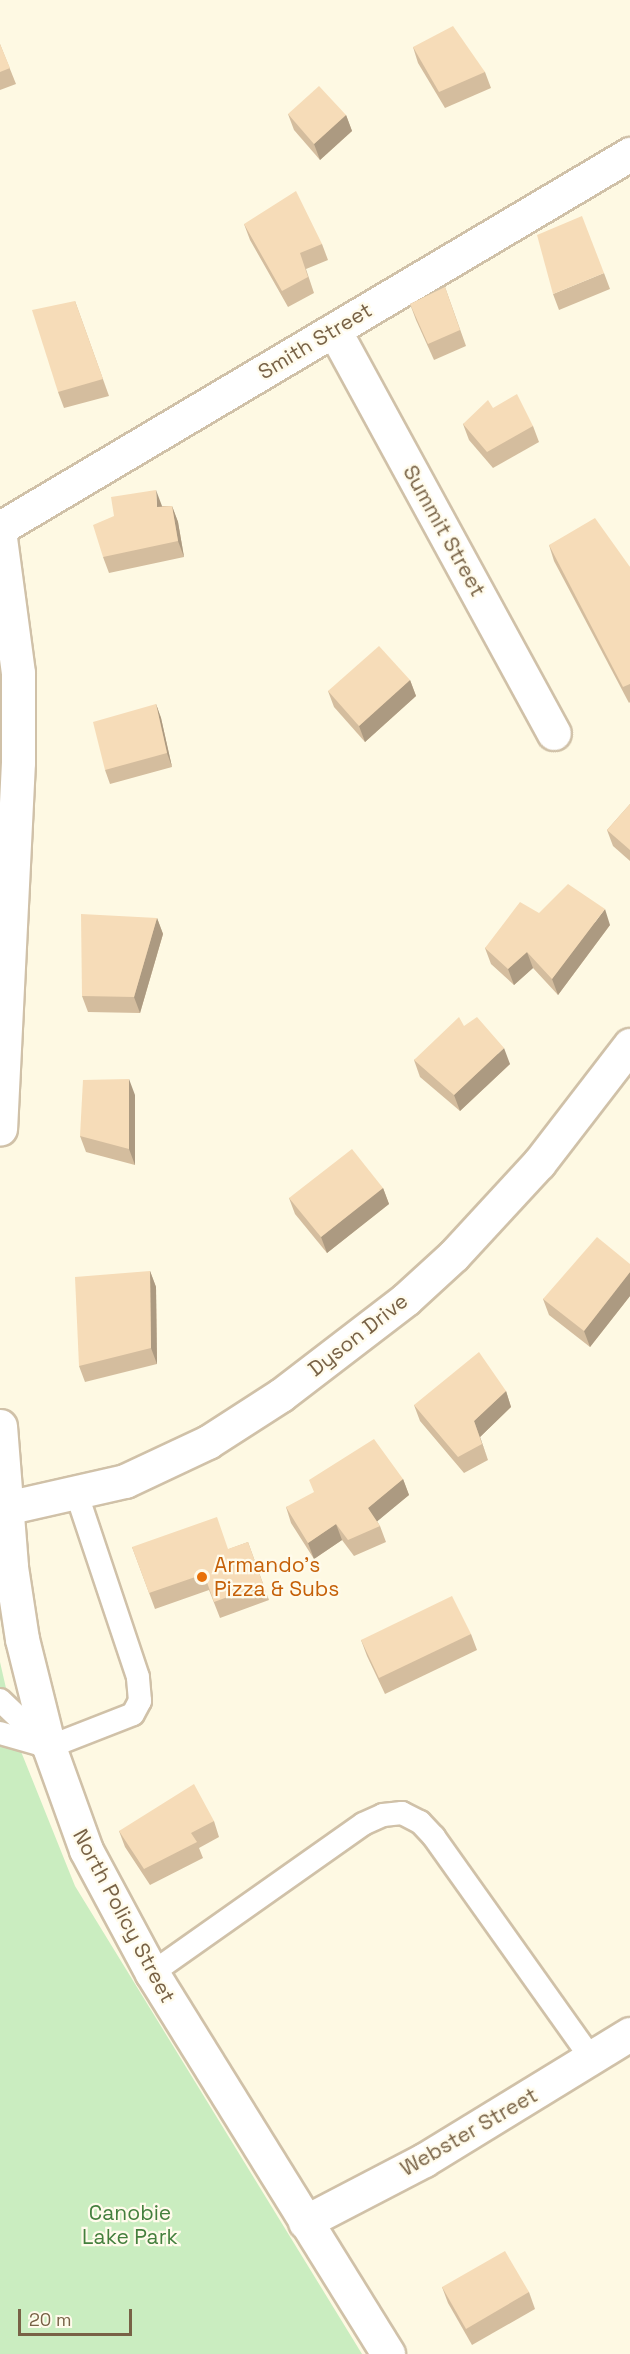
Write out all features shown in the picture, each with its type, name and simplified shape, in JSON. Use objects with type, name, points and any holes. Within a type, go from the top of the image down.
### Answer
[{"type":"street","name":"Smith Street","points":[[0,528],[630,154]]},
{"type":"street","name":"Summit Street","points":[[334,330],[554,733]]},
{"type":"street","points":[[0,538],[18,673],[18,762],[0,1129]]},
{"type":"street","name":"Dyson Drive","points":[[6,1508],[77,1495],[125,1480],[170,1461],[242,1422],[406,1299],[504,1203],[630,1045]]},
{"type":"street","name":"North Policy Street","points":[[0,1426],[6,1508],[22,1639],[49,1747],[86,1850],[152,1973],[388,2354]]},
{"type":"street","name":"Webster Street","points":[[305,2223],[424,2160],[630,2034]]},
{"type":"lane","points":[[0,1733],[49,1747],[133,1714],[140,1701],[138,1677],[77,1495]]},
{"type":"lane","points":[[0,1700],[49,1747]]},
{"type":"lane","points":[[152,1973],[363,1824],[383,1815],[402,1813],[420,1822],[434,1837],[591,2058]]},
{"type":"green space","name":"Canobie Lake Park","points":[[0,1662],[20,1749],[75,1886],[362,2354],[0,2354]]},
{"type":"building","points":[[453,26],[485,72],[439,92],[413,47]]},
{"type":"building","points":[[0,44],[10,68],[0,72]]},
{"type":"building","points":[[319,86],[346,115],[314,144],[288,114]]},
{"type":"building","points":[[296,191],[322,244],[300,253],[308,277],[282,291],[244,224]]},
{"type":"building","points":[[582,216],[604,273],[553,294],[537,235]]},
{"type":"building","points":[[445,287],[460,330],[428,344],[410,304]]},
{"type":"building","points":[[75,301],[103,379],[58,392],[32,310]]},
{"type":"building","points":[[517,394],[533,426],[487,452],[463,424],[488,400],[493,408]]},
{"type":"building","points":[[156,490],[157,507],[172,506],[178,541],[103,557],[93,525],[114,516],[111,497]]},
{"type":"building","points":[[595,518],[630,567],[630,684],[623,687],[549,545]]},
{"type":"building","points":[[379,646],[410,680],[359,726],[328,691]]},
{"type":"building","points":[[156,704],[167,753],[105,770],[93,722]]},
{"type":"building","points":[[630,804],[630,850],[607,830]]},
{"type":"building","points":[[568,884],[605,909],[552,979],[527,952],[508,969],[485,948],[520,902],[539,913]]},
{"type":"building","points":[[81,914],[157,918],[134,997],[82,996]]},
{"type":"building","points":[[459,1017],[464,1026],[477,1017],[504,1048],[454,1095],[414,1060]]},
{"type":"building","points":[[129,1079],[129,1149],[80,1136],[83,1080]]},
{"type":"building","points":[[352,1149],[383,1188],[321,1237],[289,1198]]},
{"type":"building","points":[[597,1237],[630,1264],[630,1272],[584,1331],[543,1299]]},
{"type":"building","points":[[150,1271],[151,1348],[79,1366],[75,1277]]},
{"type":"building","points":[[479,1352],[506,1391],[474,1421],[482,1444],[458,1457],[414,1405]]},
{"type":"building","points":[[374,1439],[403,1479],[368,1508],[380,1526],[348,1540],[336,1524],[308,1543],[286,1507],[314,1492],[309,1480]]},
{"type":"building","name":"Armando's Pizza & Subs","points":[[217,1517],[228,1549],[248,1542],[263,1584],[214,1602],[204,1574],[149,1593],[132,1547]]},
{"type":"building","points":[[452,1596],[471,1634],[379,1678],[361,1640]]},
{"type":"building","points":[[194,1784],[214,1821],[191,1833],[197,1842],[144,1869],[119,1831]]},
{"type":"building","points":[[505,2251],[529,2292],[466,2329],[442,2287]]},
{"type":"place","name":"Armando's Pizza & Subs","points":[[202,1577]]}]
